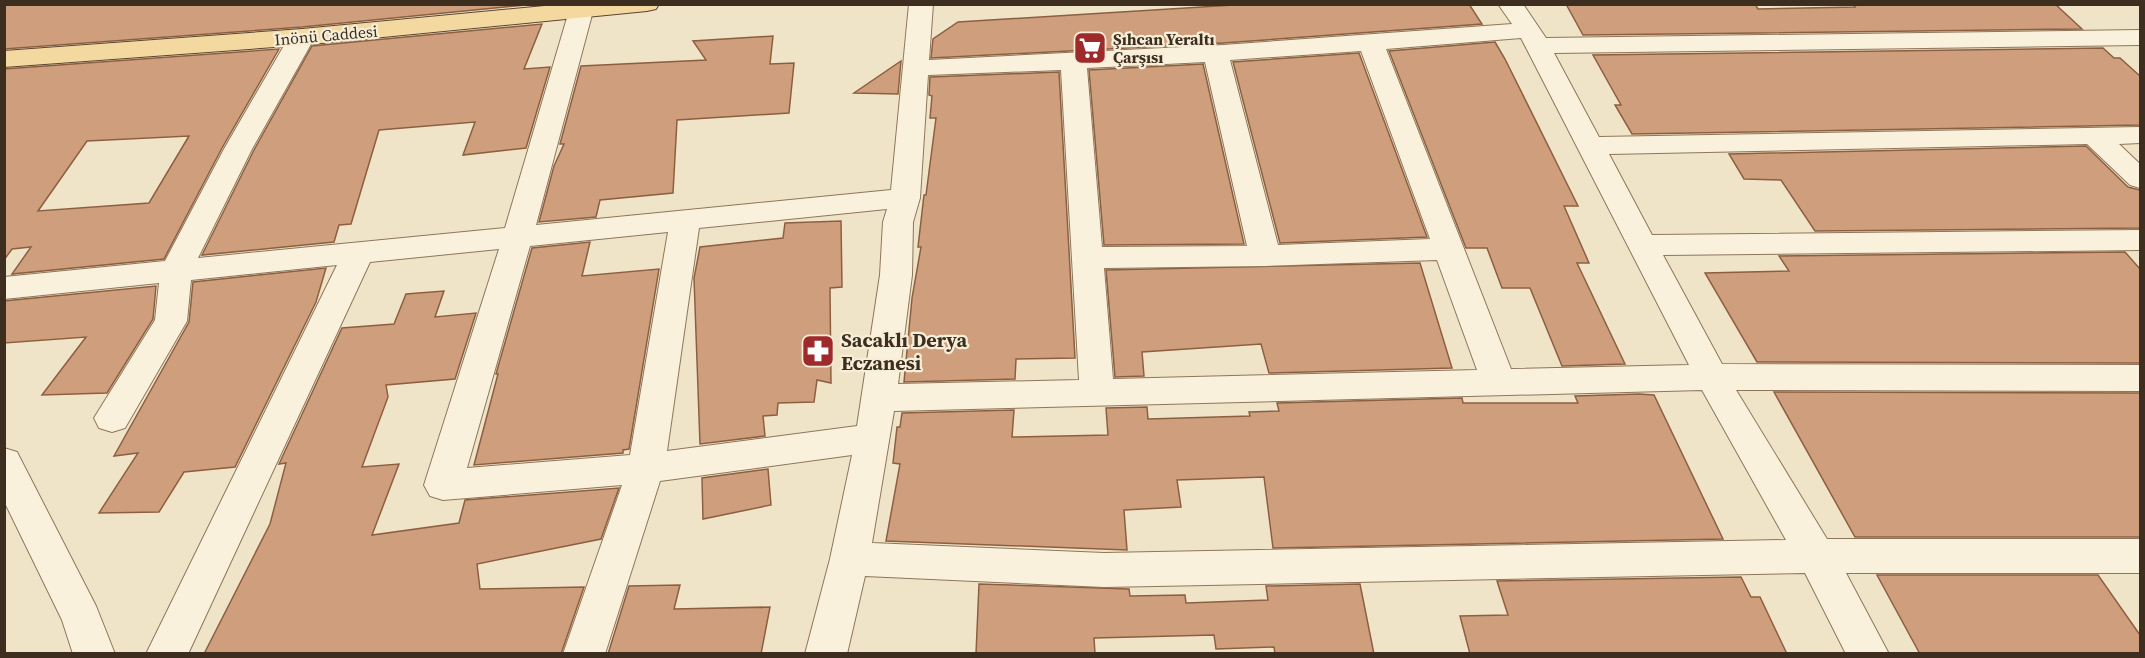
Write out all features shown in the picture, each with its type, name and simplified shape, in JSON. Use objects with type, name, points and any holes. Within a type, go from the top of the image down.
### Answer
[{"type":"main road","name":"Inönü Caddesi","points":[[4,59],[302,37],[647,4]]},
{"type":"main road","points":[[4,43],[224,33],[302,37]]},
{"type":"main road","points":[[4,77],[184,64],[302,37]]},
{"type":"street","points":[[826,654],[850,559],[873,438],[896,275],[898,222],[905,198],[921,4]]},
{"type":"street","points":[[581,11],[486,348],[443,484],[646,468],[873,438]]},
{"type":"street","points":[[917,68],[1074,63],[1216,54],[1371,43],[1525,27],[2140,37]]},
{"type":"street","points":[[1525,27],[1711,377],[1816,556],[1868,654]]},
{"type":"street","points":[[112,418],[171,321],[176,270],[238,149],[302,37]]},
{"type":"street","points":[[1371,43],[1499,383]]},
{"type":"street","points":[[1216,54],[1265,256]]},
{"type":"street","points":[[1074,63],[1097,394]]},
{"type":"street","points":[[2093,135],[2140,178]]},
{"type":"street","points":[[1589,146],[2140,135]]},
{"type":"street","points":[[7,291],[176,270],[905,198]]},
{"type":"street","points":[[584,654],[646,468],[685,220]]},
{"type":"street","points":[[1642,245],[2140,240]]},
{"type":"street","points":[[1088,258],[1265,256],[1448,249]]},
{"type":"street","points":[[166,654],[359,252]]},
{"type":"street","points":[[878,398],[1711,377],[2140,378]]},
{"type":"street","points":[[4,462],[82,619],[94,654]]},
{"type":"street","points":[[850,559],[1104,570],[1816,556],[2140,556]]},
{"type":"building","points":[[4,4],[536,4],[302,27],[4,49]]},
{"type":"building","name":"Şıhcan Yeraltı Çarşısı","points":[[1250,4],[1469,4],[1482,24],[1223,43],[931,58],[933,39],[958,22]]},
{"type":"building","points":[[1566,4],[1755,4],[1758,9],[1855,7],[1853,4],[2055,4],[2082,29],[1583,35]]},
{"type":"building","points":[[542,24],[524,69],[550,67],[526,148],[463,155],[475,122],[379,130],[351,224],[339,225],[334,242],[202,255],[254,150],[312,46]]},
{"type":"building","points":[[773,36],[770,64],[794,63],[789,113],[677,120],[673,193],[600,200],[596,217],[539,222],[554,166],[564,144],[560,144],[581,66],[706,60],[693,41]]},
{"type":"building","points":[[1495,42],[1578,206],[1564,206],[1589,263],[1577,263],[1625,364],[1562,366],[1530,288],[1502,288],[1487,248],[1466,248],[1389,51]]},
{"type":"building","points":[[2103,48],[2114,58],[2120,58],[2140,76],[2140,125],[1632,134],[1615,105],[1621,105],[1593,55]]},
{"type":"building","points":[[279,49],[222,148],[164,259],[12,274],[31,247],[12,249],[4,260],[4,69]],"holes":[[[189,136],[149,203],[38,211],[87,141]]]},
{"type":"building","points":[[1359,53],[1427,237],[1280,243],[1233,62]]},
{"type":"building","points":[[901,61],[898,94],[854,93]]},
{"type":"building","points":[[1203,64],[1244,244],[1104,245],[1089,70]]},
{"type":"building","points":[[1059,72],[1075,358],[1016,359],[1015,379],[904,382],[912,298],[921,247],[918,247],[924,195],[926,195],[936,118],[930,118],[932,96],[929,95],[930,77]]},
{"type":"building","points":[[2086,146],[2128,187],[2140,190],[2140,228],[1815,231],[1781,180],[1744,179],[1729,154]]},
{"type":"building","points":[[841,221],[842,287],[830,288],[831,383],[817,380],[814,402],[778,403],[777,415],[763,416],[765,436],[700,444],[694,278],[700,247],[783,238],[785,223]]},
{"type":"building","points":[[590,242],[582,276],[659,269],[629,449],[623,450],[623,453],[474,465],[498,374],[496,374],[532,248]]},
{"type":"building","points":[[2125,252],[2140,269],[2140,363],[1757,362],[1705,273],[1789,271],[1779,256]]},
{"type":"building","points":[[1420,263],[1452,368],[1269,373],[1261,344],[1142,352],[1144,376],[1115,377],[1106,270]]},
{"type":"building","points":[[326,268],[316,302],[235,467],[184,472],[159,512],[99,513],[138,453],[114,456],[189,322],[193,282]]},
{"type":"building","points":[[156,286],[153,319],[107,393],[42,395],[86,337],[4,343],[4,301]]},
{"type":"building","points":[[444,291],[435,317],[476,313],[455,379],[386,385],[388,397],[362,467],[399,464],[372,535],[459,523],[465,500],[619,488],[601,539],[477,564],[480,589],[584,587],[561,654],[204,654],[270,524],[286,463],[279,464],[342,328],[394,324],[406,294]]},
{"type":"building","points":[[1774,392],[2140,393],[2140,537],[1855,537]]},
{"type":"building","points":[[1654,395],[1723,539],[1273,548],[1264,477],[1177,480],[1181,507],[1124,510],[1127,550],[886,541],[900,464],[893,463],[897,427],[900,427],[902,413],[1014,410],[1012,437],[1108,435],[1106,408],[1147,407],[1148,419],[1250,416],[1249,412],[1279,411],[1277,403],[1462,398],[1463,403],[1578,403],[1575,396]]},
{"type":"building","points":[[768,469],[771,505],[703,519],[702,478]]},
{"type":"building","points":[[1877,575],[2098,575],[2140,635],[2140,654],[1920,654]]},
{"type":"building","points":[[1741,577],[1751,597],[1760,597],[1787,654],[1470,654],[1460,616],[1508,615],[1497,581]]},
{"type":"building","points":[[979,584],[1129,589],[1130,596],[1185,595],[1186,603],[1268,600],[1266,586],[1360,584],[1374,654],[1275,654],[1274,647],[1216,649],[1214,635],[1094,638],[1095,654],[976,654]]},
{"type":"building","points":[[680,585],[674,609],[770,607],[761,654],[608,654],[629,586]]},
{"type":"place","name":"Şıhcan Yeraltı Çarşısı","points":[[1090,48]]},
{"type":"place","name":"Sacaklı Derya Eczanesi","points":[[818,351]]}]
